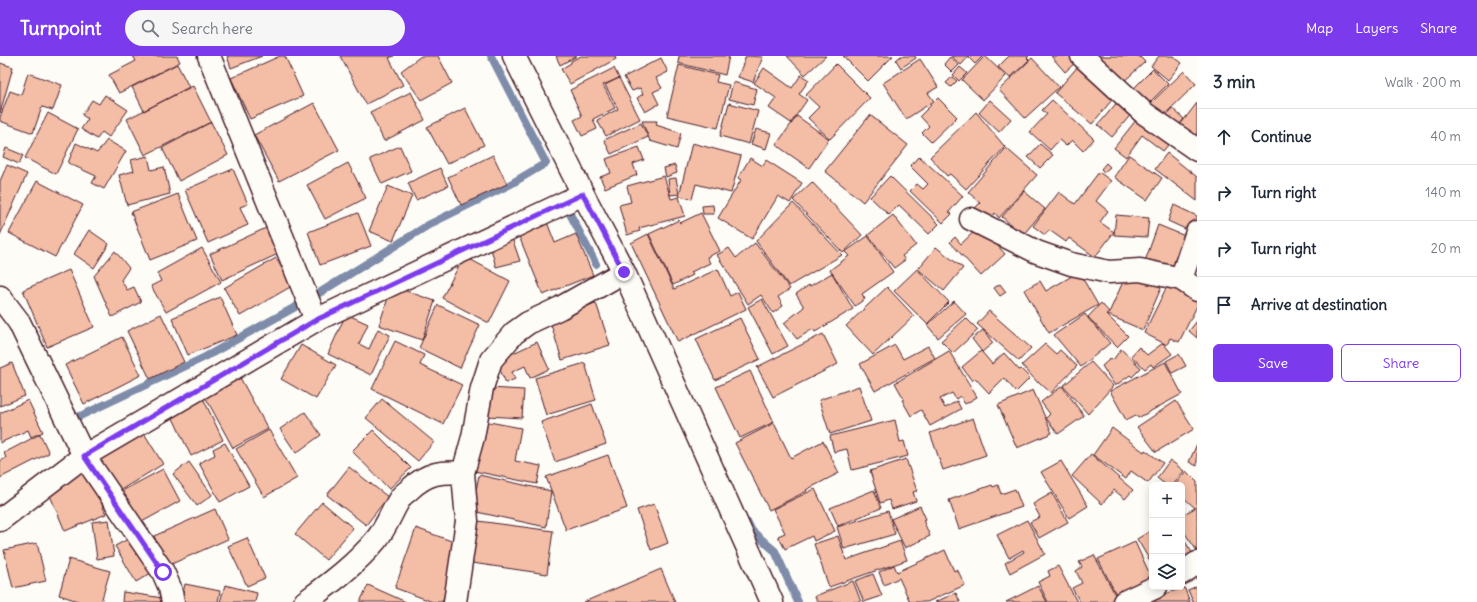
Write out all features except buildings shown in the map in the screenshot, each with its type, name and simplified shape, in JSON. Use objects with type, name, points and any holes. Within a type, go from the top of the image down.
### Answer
[{"type":"street","points":[[209,56],[316,320]]},
{"type":"street","points":[[514,56],[624,272],[772,602]]},
{"type":"street","points":[[1082,56],[1144,113],[1197,150]]},
{"type":"street","points":[[0,520],[84,456],[316,320],[583,194]]},
{"type":"street","points":[[971,219],[1037,252],[1070,264],[1109,272],[1140,270],[1189,284],[1197,232]]},
{"type":"street","points":[[455,602],[467,521],[463,473],[473,437],[482,388],[491,360],[514,333],[528,323],[560,308],[624,272]]},
{"type":"street","points":[[0,297],[19,322],[84,456],[163,572],[170,588],[173,602]]},
{"type":"street","points":[[305,602],[338,578],[377,539],[402,496],[417,482],[433,474],[447,472],[463,473]]},
{"type":"street","points":[[1185,570],[1197,563]]},
{"type":"street","points":[[1124,602],[1150,590]]},
{"type":"waterway","points":[[72,412],[76,418],[205,357],[308,300],[430,224],[509,185],[546,163],[491,56]]},
{"type":"waterway","points":[[568,210],[596,264]]},
{"type":"waterway","points":[[748,523],[752,531],[775,551],[798,602]]},
{"type":"route","points":[[163,572],[84,456],[316,320],[583,194],[624,272]]}]
